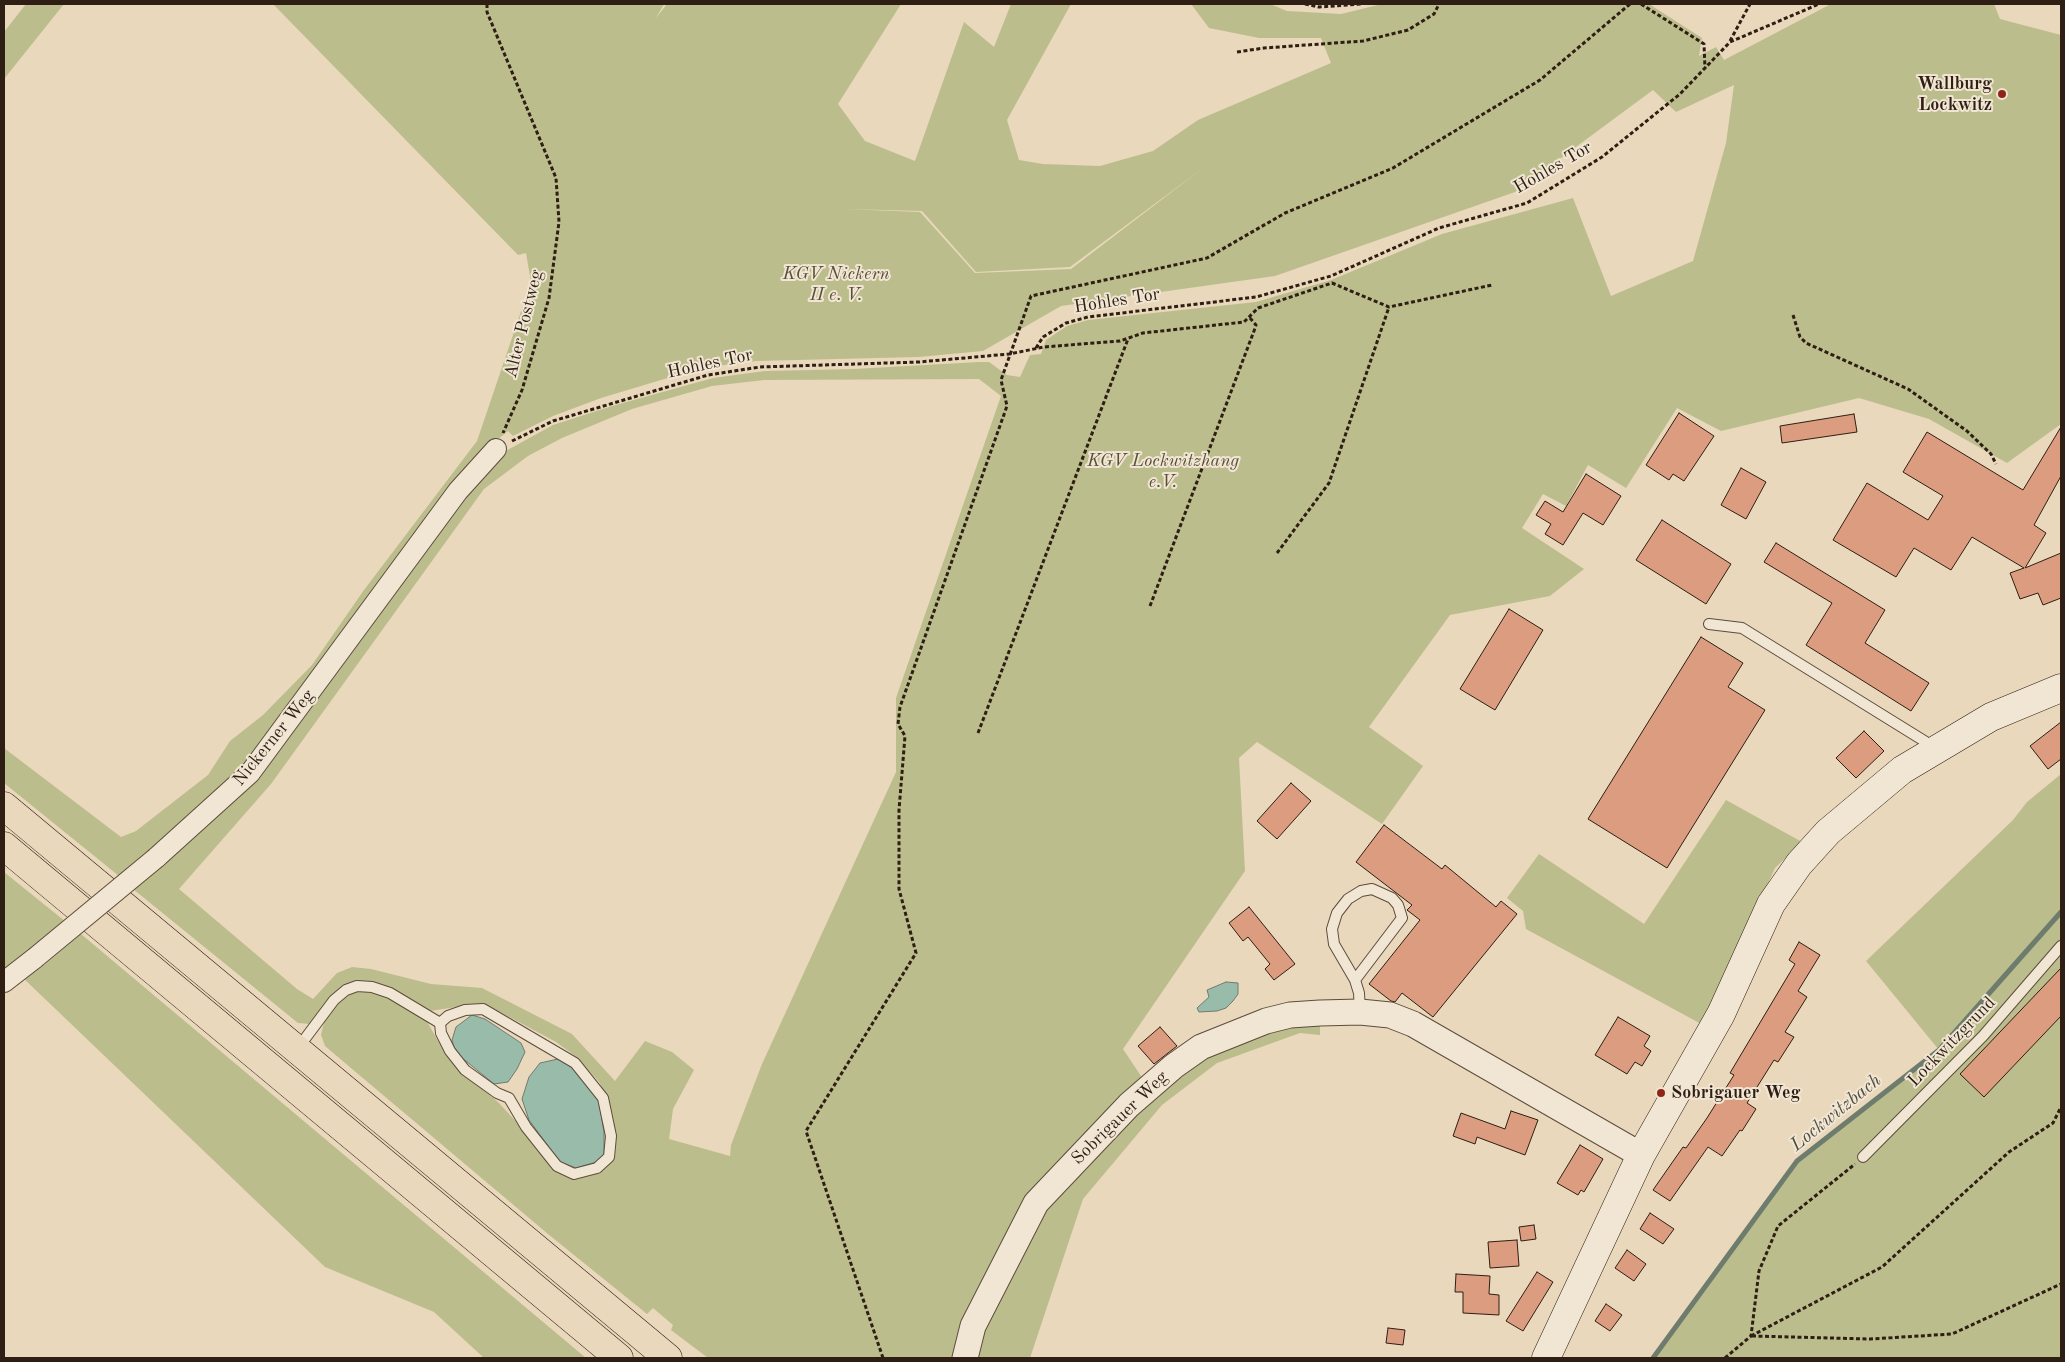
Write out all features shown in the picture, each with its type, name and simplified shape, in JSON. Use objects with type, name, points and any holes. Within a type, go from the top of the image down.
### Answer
[{"type":"highway","points":[[4,806],[666,1357]]},
{"type":"highway","points":[[4,846],[619,1358]]},
{"type":"main road","points":[[1546,1358],[1641,1155],[1721,1014],[1771,904],[1793,872],[1828,832],[1902,770],[1935,748],[1991,717],[2061,688]]},
{"type":"street","name":"Nickerner Weg","points":[[4,982],[156,858],[250,773],[458,491],[496,449]]},
{"type":"street","name":"Sobrigauer Weg","points":[[965,1358],[973,1326],[1036,1203],[1129,1105],[1174,1066],[1201,1047],[1227,1035],[1290,1015],[1360,1012],[1390,1015],[1413,1024],[1641,1155]]},
{"type":"lane","points":[[1709,624],[1742,628],[1935,748]]},
{"type":"lane","points":[[1354,980],[1402,918],[1398,905],[1392,898],[1372,889],[1361,891],[1348,899],[1338,913],[1332,929],[1334,944],[1359,993],[1360,1012]]},
{"type":"lane","name":"Lockwitzgrund","points":[[1863,1157],[1983,1036],[2061,946]]},
{"type":"lane","points":[[297,1049],[334,1000],[346,990],[357,986],[372,987],[390,993],[440,1023]]},
{"type":"lane","points":[[483,1009],[575,1063],[603,1098],[611,1136],[609,1157],[597,1168],[574,1174],[557,1166],[526,1127],[508,1098],[497,1093],[465,1070],[450,1050],[441,1033],[440,1023],[448,1016],[465,1010],[483,1009]]},
{"type":"path","name":"Alter Postweg","points":[[487,4],[487,12],[556,178],[559,222],[549,298],[522,390],[496,449]]},
{"type":"path","points":[[1305,4],[1319,7],[1362,4]]},
{"type":"path","points":[[1237,52],[1264,48],[1362,41],[1408,30],[1434,14],[1439,4]]},
{"type":"path","points":[[883,1358],[806,1131],[916,953],[899,889],[898,810],[905,736],[898,724],[900,707],[1007,406],[1001,380],[1031,296],[1207,258],[1285,213],[1393,168],[1540,80],[1630,4]]},
{"type":"path","points":[[1641,4],[1704,44],[1705,68]]},
{"type":"path","points":[[1730,42],[1750,4]]},
{"type":"path","points":[[1730,42],[1819,4]]},
{"type":"path","name":"Hohles Tor","points":[[496,449],[553,421],[607,403],[708,375],[760,367],[919,362],[1009,354],[1036,348],[1043,337],[1066,323],[1088,317],[1256,298],[1330,276],[1439,228],[1527,202],[1602,157],[1637,126],[1680,94],[1730,42]]},
{"type":"path","points":[[1330,276],[1332,283]]},
{"type":"path","points":[[1036,348],[1100,344],[1128,339],[1143,333],[1244,322],[1258,308],[1332,283],[1389,307],[1492,285]]},
{"type":"path","points":[[1277,553],[1329,483],[1389,307]]},
{"type":"path","points":[[1792,316],[1800,337],[1806,343],[1908,389],[1967,431],[1991,454],[1996,464]]},
{"type":"path","points":[[1150,606],[1254,331],[1256,325],[1249,318]]},
{"type":"path","points":[[978,733],[1128,339]]},
{"type":"path","points":[[1725,1358],[1751,1336],[1882,1267],[2009,1152],[2053,1123],[2061,1107]]},
{"type":"path","points":[[1751,1336],[1759,1271],[1778,1226],[1863,1157]]},
{"type":"path","points":[[1751,1336],[1870,1340],[1952,1334],[2061,1284]]},
{"type":"green space","points":[[26,4],[64,4],[4,79],[4,32]]},
{"type":"green space","points":[[273,4],[664,4],[656,18],[667,4],[901,4],[838,104],[865,141],[915,161],[964,22],[994,47],[1011,4],[1071,4],[1007,120],[1019,160],[1043,164],[1100,166],[1153,151],[1198,120],[1331,63],[1321,38],[1259,38],[1209,28],[1191,4],[1270,4],[1287,11],[1341,14],[1382,4],[1649,4],[1702,38],[1699,56],[1716,47],[1724,60],[1831,4],[1994,4],[2000,19],[2061,35],[2061,424],[2007,463],[1929,419],[1859,398],[1721,431],[1677,408],[1626,488],[1588,465],[1566,506],[1543,494],[1522,528],[1584,569],[1550,596],[1450,615],[1369,727],[1423,766],[1382,824],[1257,742],[1239,758],[1245,871],[1123,1049],[1151,1091],[1201,1054],[1309,1021],[1320,1020],[1320,1035],[1300,1033],[1217,1063],[1162,1105],[1083,1199],[1030,1358],[708,1358],[671,1330],[673,1325],[653,1308],[647,1314],[548,1234],[325,1046],[321,1035],[324,1022],[335,1006],[355,991],[370,991],[389,997],[425,1018],[442,1048],[461,1072],[498,1102],[521,1127],[574,1177],[590,1176],[607,1166],[613,1160],[616,1148],[607,1097],[599,1082],[578,1058],[556,1042],[487,1005],[470,1005],[430,1011],[394,991],[360,984],[310,1024],[298,1023],[133,889],[234,800],[467,490],[502,453],[553,425],[612,406],[713,378],[765,371],[854,369],[989,362],[1007,375],[1020,377],[1030,355],[1041,354],[1046,340],[1067,326],[1088,320],[1256,302],[1331,280],[1442,234],[1573,198],[1611,296],[1693,261],[1726,143],[1734,85],[1676,112],[1653,90],[1515,192],[1275,276],[1061,306],[983,351],[919,357],[756,361],[701,368],[601,398],[553,416],[513,436],[508,431],[492,444],[242,769],[119,876],[4,783],[4,748],[121,837],[136,831],[208,775],[230,741],[263,715],[312,665],[364,590],[477,441],[531,282],[526,253],[518,255]],"holes":[[[1203,168],[1071,269],[975,273],[920,212],[844,209],[922,211],[976,272],[1070,267]],[[979,379],[1001,396],[896,698],[896,772],[762,1064],[731,1145],[730,1156],[669,1139],[673,1109],[694,1070],[672,1052],[645,1041],[615,1081],[572,1034],[482,988],[431,984],[371,969],[352,967],[337,973],[313,999],[297,989],[179,889],[271,784],[484,489],[528,456],[562,438],[632,409],[712,386],[764,380]]]},
{"type":"green space","points":[[2061,774],[2061,1358],[1653,1358],[1797,1161],[1939,1050],[1866,961],[2013,820],[2027,802]]},
{"type":"green space","points":[[1726,800],[1802,842],[1775,868],[1703,1025],[1526,929],[1523,911],[1507,898],[1539,854],[1644,924]]},
{"type":"green space","points":[[4,872],[66,922],[6,970],[4,969]]},
{"type":"green space","points":[[81,934],[586,1358],[484,1358],[434,1312],[325,1267],[21,976],[38,962],[42,967]]},
{"type":"shaded area","points":[[1226,982],[1238,983],[1238,994],[1233,1001],[1226,1008],[1217,1011],[1199,1012],[1197,1008],[1209,997],[1207,990]]},
{"type":"shaded area","points":[[472,1015],[485,1019],[521,1043],[525,1052],[508,1082],[494,1084],[461,1057],[454,1047],[452,1040],[456,1027]]},
{"type":"shaded area","points":[[558,1059],[572,1067],[599,1102],[604,1132],[604,1155],[596,1162],[576,1168],[560,1162],[529,1120],[522,1099],[529,1077],[540,1063]]},
{"type":"building","points":[[1679,413],[1714,436],[1684,481],[1673,474],[1669,480],[1646,465]]},
{"type":"building","points":[[1854,414],[1857,432],[1782,443],[1780,426]]},
{"type":"building","points":[[2061,427],[2061,476],[2034,525],[2046,533],[2025,568],[2061,553],[2061,598],[2043,605],[2038,593],[2020,599],[2010,573],[2024,568],[1972,537],[1951,570],[1914,548],[1896,577],[1833,540],[1867,483],[1928,520],[1943,496],[1903,472],[1927,432],[2023,490]]},
{"type":"building","points":[[1741,468],[1766,482],[1746,519],[1721,505]]},
{"type":"building","points":[[1586,474],[1621,496],[1603,525],[1583,513],[1563,545],[1545,534],[1551,524],[1536,515],[1545,501],[1563,512]]},
{"type":"building","points":[[1662,520],[1731,564],[1706,604],[1636,560]]},
{"type":"building","points":[[1776,543],[1885,610],[1865,643],[1929,683],[1911,711],[1806,645],[1832,603],[1764,562]]},
{"type":"building","points":[[1509,609],[1543,630],[1495,710],[1460,689]]},
{"type":"building","points":[[1701,637],[1743,663],[1728,687],[1765,710],[1667,868],[1588,819]]},
{"type":"building","points":[[2061,722],[2061,759],[2048,769],[2030,746]]},
{"type":"building","points":[[1864,731],[1884,751],[1856,778],[1836,758]]},
{"type":"building","points":[[1291,783],[1311,801],[1277,839],[1257,821]]},
{"type":"building","points":[[1384,825],[1442,869],[1445,865],[1496,907],[1501,901],[1517,914],[1433,1017],[1402,993],[1395,1002],[1391,1001],[1369,984],[1420,920],[1407,910],[1412,905],[1356,862]]},
{"type":"building","points":[[1249,907],[1295,964],[1274,980],[1265,969],[1270,964],[1248,937],[1243,941],[1229,923]]},
{"type":"building","points":[[1799,942],[1820,955],[1798,991],[1807,997],[1785,1032],[1794,1037],[1778,1062],[1774,1060],[1747,1103],[1756,1109],[1742,1131],[1740,1130],[1722,1156],[1708,1147],[1670,1201],[1653,1190],[1683,1147],[1686,1148],[1734,1075],[1730,1073],[1795,964],[1789,960]]},
{"type":"building","points":[[2061,968],[2061,1016],[1984,1097],[1960,1074]]},
{"type":"building","points":[[1618,1017],[1650,1036],[1644,1046],[1651,1051],[1642,1066],[1635,1062],[1627,1074],[1595,1055]]},
{"type":"building","points":[[1160,1027],[1177,1046],[1154,1064],[1138,1046]]},
{"type":"building","points":[[1511,1111],[1538,1120],[1525,1155],[1477,1137],[1475,1144],[1453,1136],[1461,1113],[1505,1129]]},
{"type":"building","points":[[1580,1145],[1603,1159],[1584,1192],[1581,1190],[1578,1195],[1557,1183]]},
{"type":"building","points":[[1650,1213],[1674,1229],[1663,1244],[1640,1229]]},
{"type":"building","points":[[1534,1225],[1536,1239],[1521,1241],[1519,1227]]},
{"type":"building","points":[[1517,1240],[1519,1266],[1490,1268],[1488,1242]]},
{"type":"building","points":[[1627,1250],[1646,1264],[1634,1281],[1615,1268]]},
{"type":"building","points":[[1537,1272],[1553,1282],[1523,1331],[1506,1321]]},
{"type":"building","points":[[1456,1274],[1490,1276],[1489,1294],[1499,1295],[1499,1315],[1463,1313],[1463,1292],[1455,1292]]},
{"type":"building","points":[[1606,1304],[1622,1315],[1610,1331],[1595,1321]]},
{"type":"building","points":[[1388,1328],[1405,1330],[1403,1345],[1386,1343]]},
{"type":"waterway","name":"Lockwitzbach","points":[[1653,1358],[1797,1161],[1939,1050],[2061,912]]},
{"type":"place","name":"Wallburg Lockwitz","points":[[2002,94]]},
{"type":"place","name":"Sobrigauer Weg","points":[[1661,1093]]},
{"type":"park label","name":"KGV Nickern II e. V.","points":[[836,284]]},
{"type":"park label","name":"KGV Lockwitzhang e.V.","points":[[1163,471]]}]
